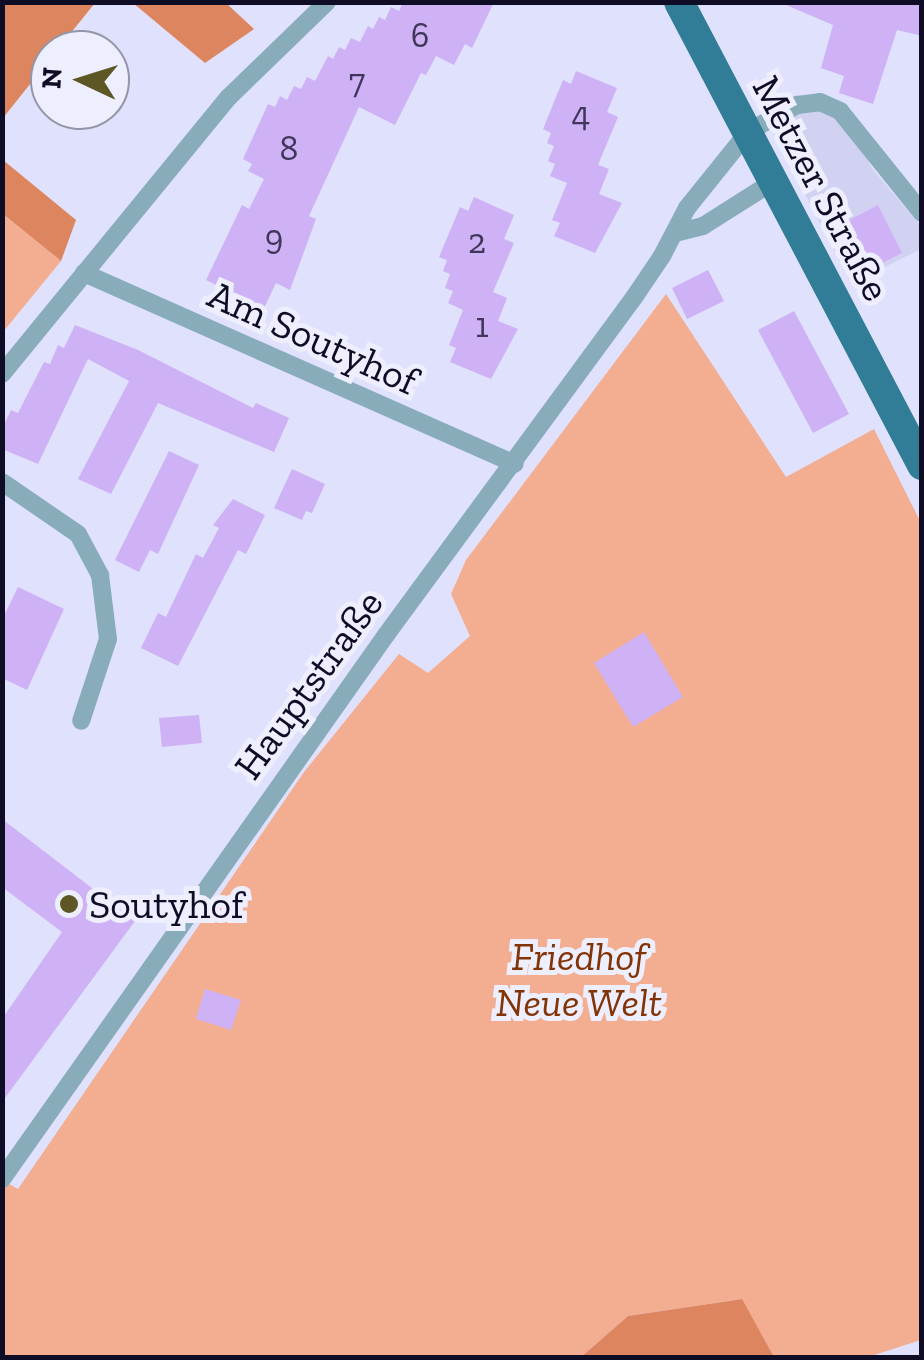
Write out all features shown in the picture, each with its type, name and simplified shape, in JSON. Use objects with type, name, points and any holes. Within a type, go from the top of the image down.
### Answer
[{"type":"main road","name":"Metzer Straße","points":[[678,2],[922,465]]},
{"type":"street","points":[[2,374],[229,97],[328,2]]},
{"type":"street","points":[[749,131],[797,105],[820,102],[840,112],[922,213]]},
{"type":"street","name":"Hauptstraße","points":[[2,1179],[374,651],[514,464],[675,233],[686,208],[749,131]]},
{"type":"street","points":[[675,233],[702,226],[774,181]]},
{"type":"street","name":"Am Soutyhof","points":[[84,274],[514,464]]},
{"type":"street","points":[[2,482],[78,534],[100,575],[108,639],[81,721]]},
{"type":"shaded area","points":[[3,2],[95,3],[73,30],[30,30],[30,84],[3,118]]},
{"type":"shaded area","points":[[133,3],[226,3],[254,29],[205,63]]},
{"type":"shaded area","points":[[818,110],[837,119],[851,133],[874,171],[921,226],[921,249],[851,284],[771,128],[796,112]]},
{"type":"shaded area","points":[[3,160],[76,220],[61,261],[3,214]]},
{"type":"shaded area","points":[[742,1299],[774,1357],[581,1357],[628,1316]]},
{"type":"green space","points":[[3,214],[61,261],[3,332]]},
{"type":"green space","name":"Friedhof Neue Welt","points":[[666,294],[786,477],[874,429],[921,523],[921,1340],[868,1357],[774,1357],[741,1299],[628,1316],[581,1357],[3,1357],[2,1180],[18,1189],[304,772],[399,654],[428,673],[470,636],[451,594],[466,560]]},
{"type":"building","points":[[403,2],[494,2],[472,48],[465,44],[454,65],[436,56],[426,75],[421,73],[395,125],[359,107],[309,216],[316,219],[290,290],[276,283],[264,308],[206,280],[242,205],[249,209],[264,179],[248,171],[252,164],[243,159],[268,104],[275,107],[280,96],[287,100],[294,86],[301,89],[307,77],[315,81],[328,56],[333,59],[339,47],[345,50],[351,38],[360,42],[368,26],[373,29],[379,17],[385,20],[391,7],[399,11]]},
{"type":"building","points":[[779,2],[922,2],[922,36],[897,30],[873,104],[839,93],[844,76],[821,68],[833,25]]},
{"type":"building","points":[[576,71],[617,88],[607,112],[618,117],[598,165],[609,169],[599,194],[622,203],[595,253],[554,236],[560,223],[552,220],[567,183],[550,176],[555,164],[548,161],[554,146],[547,143],[551,133],[543,129],[563,80],[571,84]]},
{"type":"building","points":[[474,197],[514,215],[504,239],[514,243],[493,292],[507,298],[498,321],[518,329],[491,379],[450,362],[456,348],[449,345],[463,310],[448,303],[453,291],[445,288],[450,274],[443,271],[447,260],[439,257],[460,207],[468,211]]},
{"type":"building","points":[[878,205],[902,253],[864,272],[840,225]]},
{"type":"building","points":[[708,270],[724,301],[687,319],[672,288]]},
{"type":"building","points":[[794,311],[849,414],[813,433],[758,330]]},
{"type":"building","points":[[75,325],[138,350],[253,408],[256,403],[289,418],[274,452],[158,403],[111,494],[78,479],[129,381],[88,359],[38,464],[2,449],[2,429],[11,410],[18,413],[44,362],[50,364],[58,345],[64,348]]},
{"type":"building","points":[[169,451],[199,465],[158,554],[150,550],[139,572],[115,560]]},
{"type":"building","points":[[292,469],[325,484],[312,513],[306,511],[302,520],[274,508]]},
{"type":"building","points":[[233,499],[265,515],[246,554],[238,550],[178,666],[141,648],[158,613],[166,617],[196,554],[203,558],[219,528],[213,525]]},
{"type":"building","points":[[18,587],[64,609],[27,690],[2,678],[2,620]]},
{"type":"building","points":[[644,632],[683,697],[633,727],[594,663]]},
{"type":"building","points":[[199,715],[202,743],[162,747],[159,718]]},
{"type":"building","name":"Soutyhof","points":[[2,819],[135,921],[2,1102],[2,1019],[62,932],[2,887]]},
{"type":"building","points":[[205,989],[241,1000],[231,1030],[196,1019]]},
{"type":"place","name":"Soutyhof","points":[[69,904]]}]
